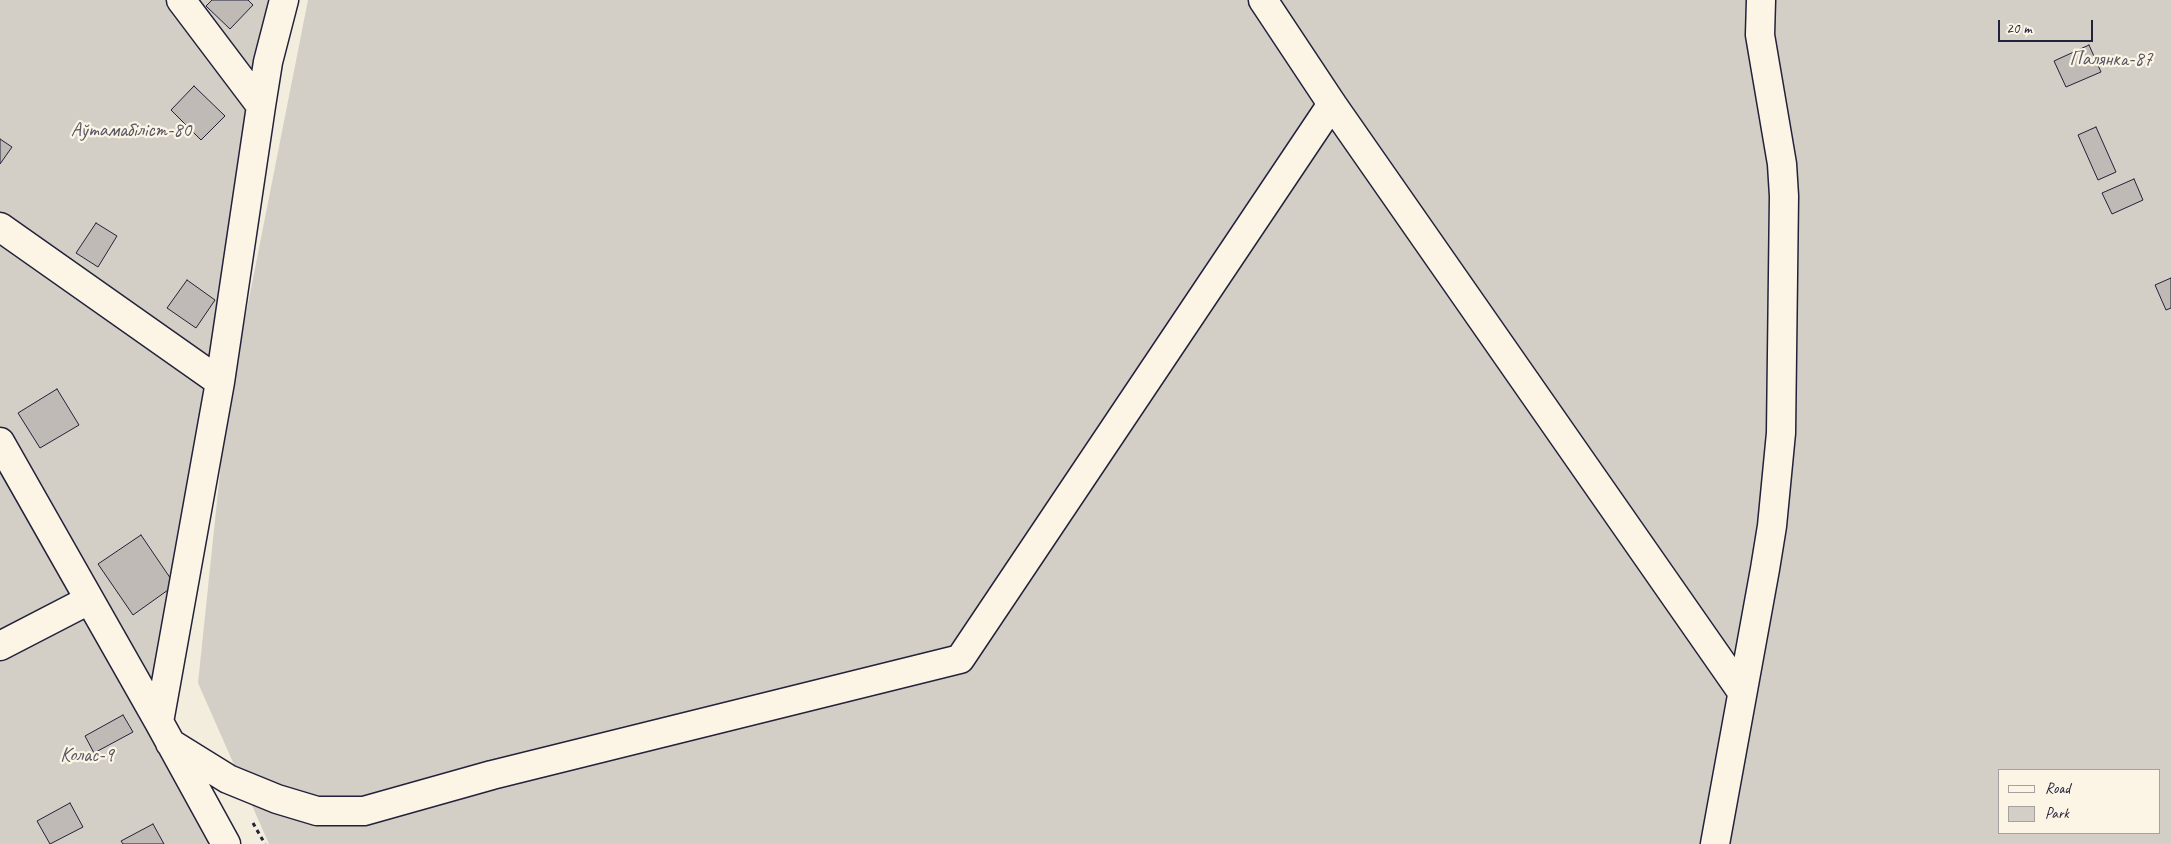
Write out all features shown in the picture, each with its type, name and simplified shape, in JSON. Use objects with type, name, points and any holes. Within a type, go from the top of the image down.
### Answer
[{"type":"lane","points":[[181,0],[261,106]]},
{"type":"lane","points":[[165,732],[268,62],[284,0]]},
{"type":"lane","points":[[1263,0],[1332,104],[1742,692]]},
{"type":"lane","points":[[1714,844],[1772,526],[1781,433],[1784,196],[1782,164],[1760,35],[1761,0]]},
{"type":"lane","points":[[165,732],[228,779],[277,799],[317,810],[364,811],[492,775],[960,659],[1332,104]]},
{"type":"lane","points":[[0,227],[220,382]]},
{"type":"lane","points":[[0,442],[165,732],[226,844]]},
{"type":"lane","points":[[0,646],[89,600]]},
{"type":"green space","name":"Аўтамабіліст-80","points":[[0,0],[297,0],[247,217],[173,730],[239,844],[0,844]]},
{"type":"green space","name":"Палянка-87","points":[[308,0],[2171,0],[2171,844],[269,844],[198,683],[226,415]]},
{"type":"building","points":[[212,0],[248,0],[253,5],[230,29],[206,6]]},
{"type":"building","points":[[2089,45],[2101,72],[2066,87],[2054,61]]},
{"type":"building","points":[[194,86],[225,116],[201,140],[171,110]]},
{"type":"building","points":[[2096,127],[2116,172],[2098,180],[2078,135]]},
{"type":"building","points":[[0,139],[12,147],[0,164]]},
{"type":"building","points":[[2134,179],[2143,200],[2112,214],[2102,193]]},
{"type":"building","points":[[96,223],[117,236],[98,267],[76,253]]},
{"type":"building","points":[[2171,278],[2171,308],[2166,310],[2155,285]]},
{"type":"building","points":[[187,280],[215,300],[196,328],[167,308]]},
{"type":"building","points":[[57,389],[79,425],[40,448],[18,413]]},
{"type":"building","points":[[141,535],[175,585],[133,615],[98,564]]},
{"type":"building","points":[[123,715],[133,732],[94,753],[85,736]]},
{"type":"building","points":[[70,803],[83,827],[50,844],[37,821]]},
{"type":"building","points":[[153,824],[164,844],[123,844],[121,841]]},
{"type":"park label","name":"Колас-9","points":[[87,756]]}]
